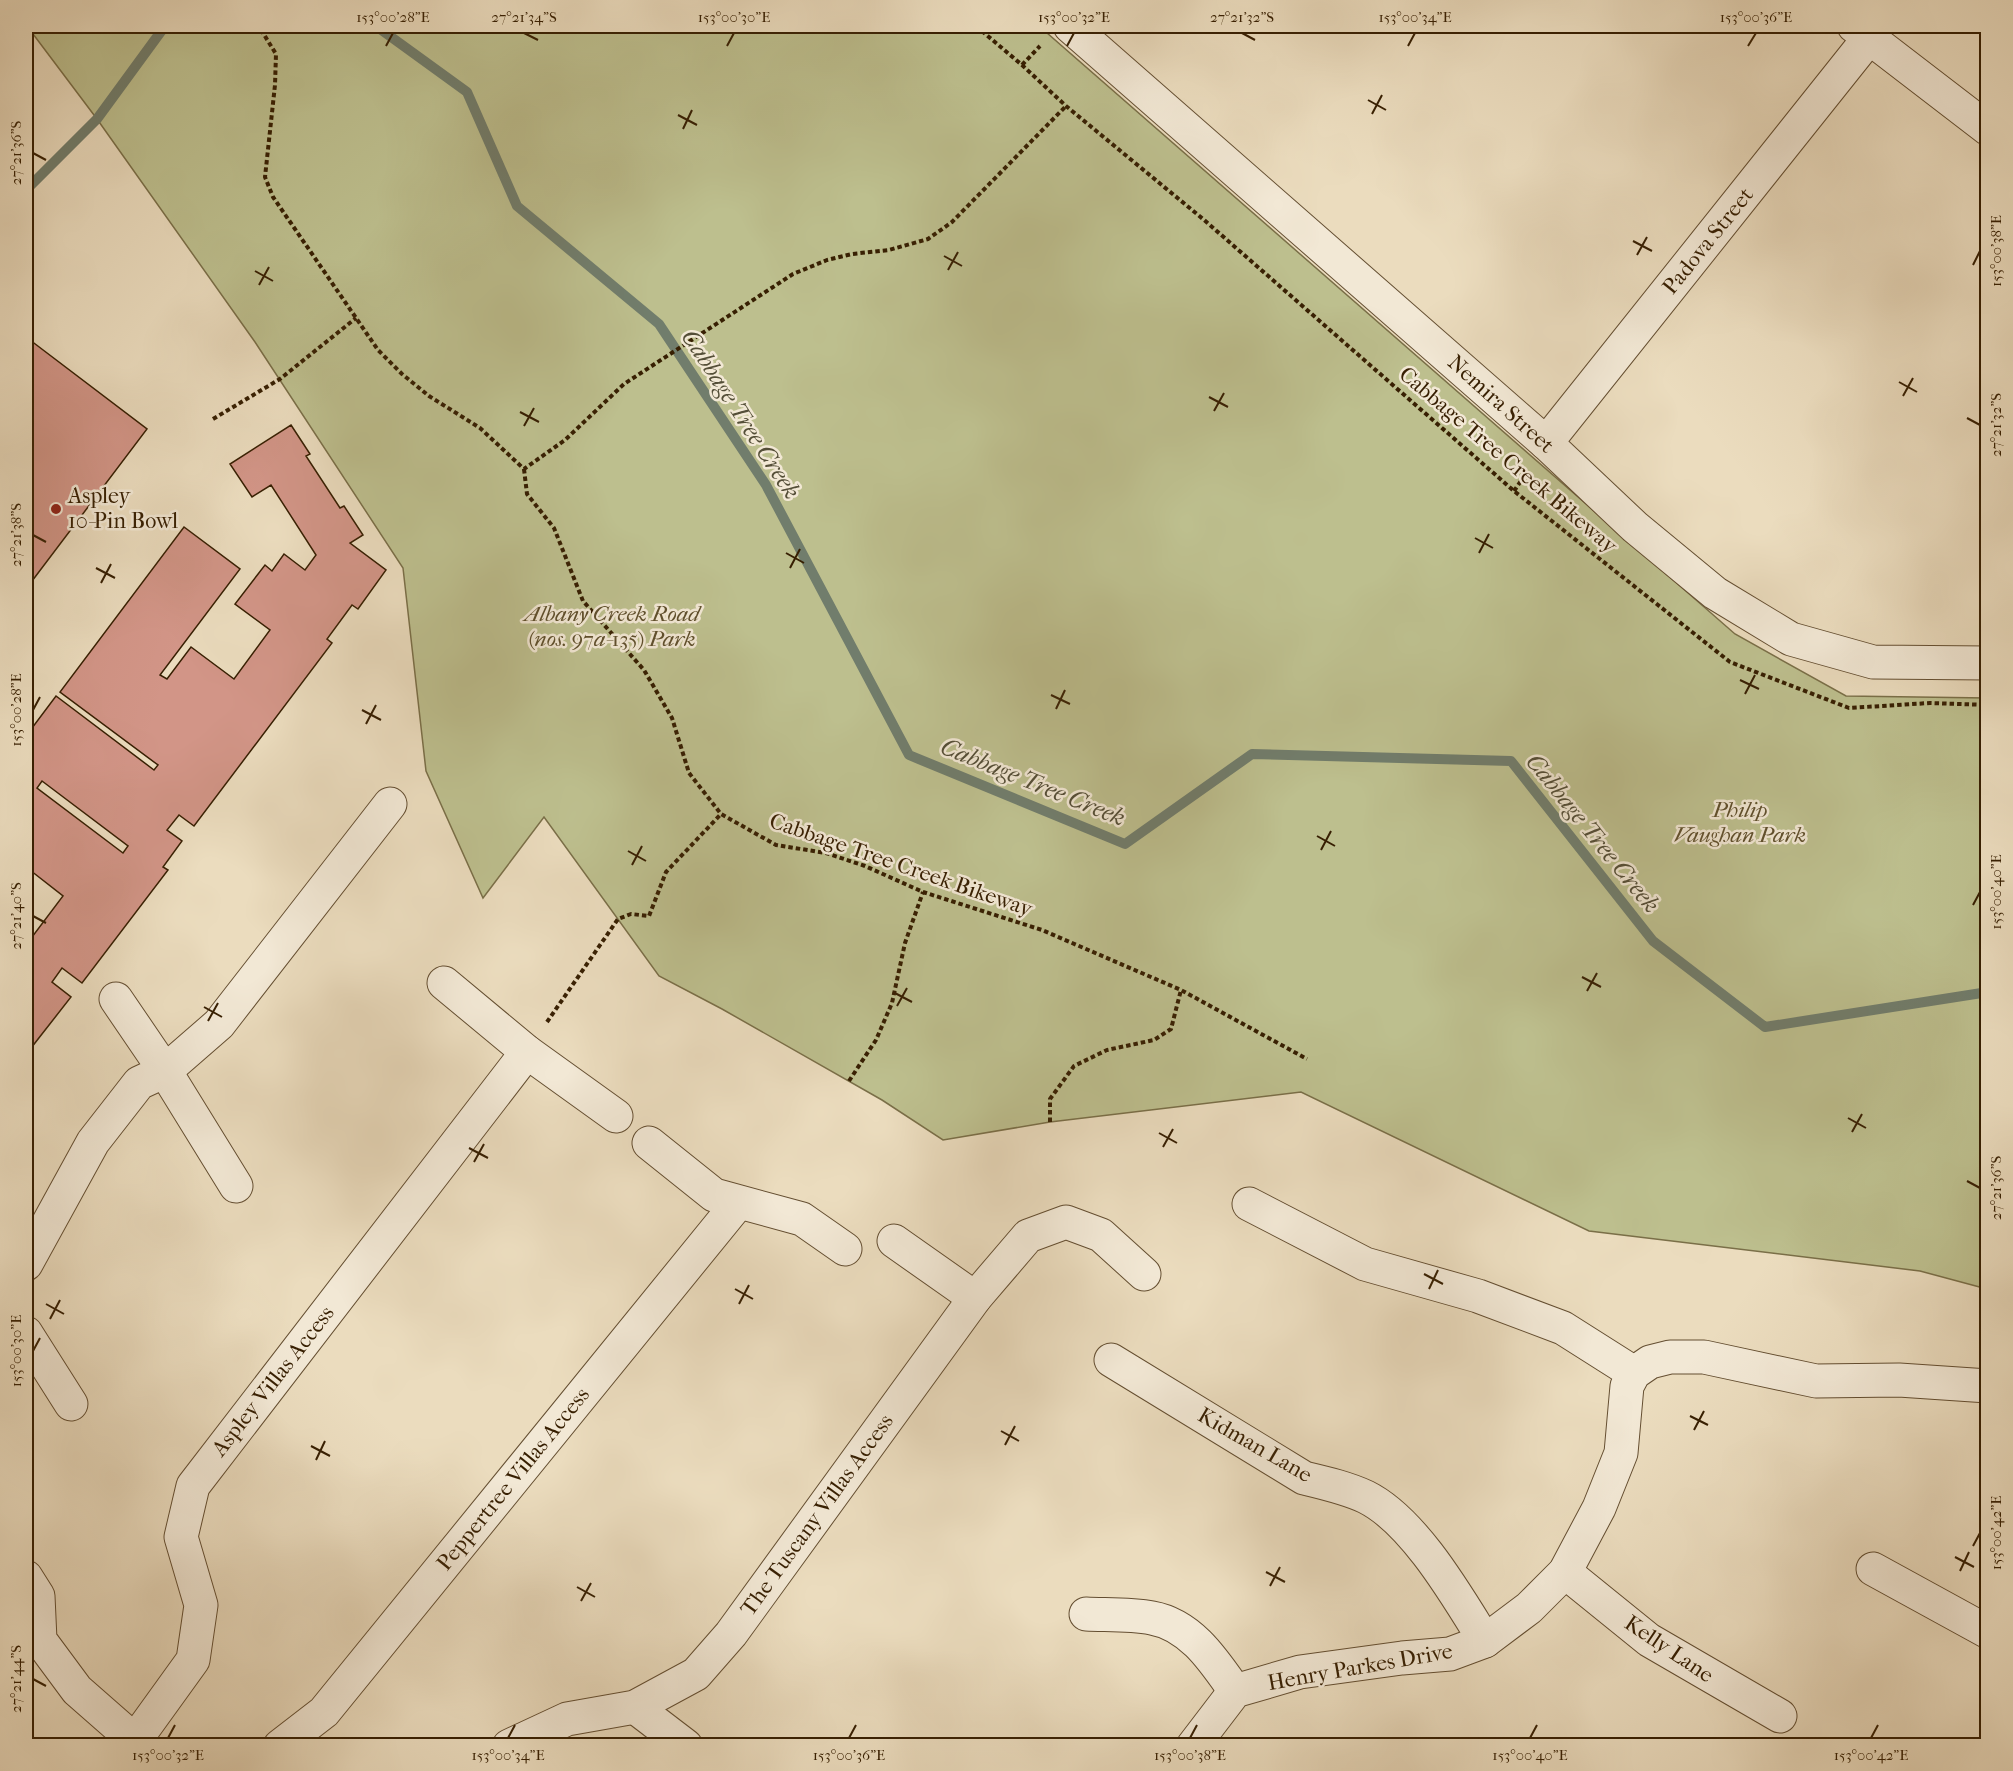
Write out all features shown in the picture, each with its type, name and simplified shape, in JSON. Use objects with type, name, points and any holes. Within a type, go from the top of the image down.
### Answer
[{"type":"street","name":"Nemira Street","points":[[1070,26],[1546,443],[1635,527],[1715,593],[1791,639],[1873,662],[1988,663]]},
{"type":"street","name":"Padova Street","points":[[1546,443],[1862,32]]},
{"type":"street","points":[[1862,32],[1988,129]]},
{"type":"street","points":[[26,1264],[93,1142],[140,1083],[165,1071],[219,1024],[390,804]]},
{"type":"street","points":[[444,983],[527,1052],[616,1116]]},
{"type":"street","points":[[116,999],[165,1071],[236,1186]]},
{"type":"street","name":"Aspley Villas Access","points":[[132,1743],[193,1660],[201,1605],[181,1537],[193,1486],[527,1052]]},
{"type":"street","points":[[649,1143],[714,1195],[802,1219],[845,1249]]},
{"type":"street","name":"Peppertree Villas Access","points":[[280,1746],[324,1712],[738,1203]]},
{"type":"street","points":[[1249,1204],[1365,1264],[1478,1296],[1563,1328],[1634,1373],[1650,1362],[1670,1357],[1704,1357],[1816,1381],[1899,1380],[1988,1386]]},
{"type":"street","name":"The Tuscany Villas Access","points":[[509,1746],[567,1719],[635,1707],[696,1674],[731,1634],[975,1298],[1028,1236],[1066,1222],[1101,1235],[1144,1274]]},
{"type":"street","points":[[894,1241],[975,1298]]},
{"type":"street","points":[[26,1334],[71,1404]]},
{"type":"street","name":"Kidman Lane","points":[[1111,1360],[1304,1478],[1366,1497],[1399,1520],[1450,1585],[1485,1641]]},
{"type":"street","name":"Henry Parkes Drive","points":[[1234,1691],[1300,1672],[1450,1654],[1485,1641],[1529,1608],[1565,1572],[1599,1508],[1621,1453],[1627,1386],[1634,1373]]},
{"type":"street","points":[[1874,1569],[1988,1632]]},
{"type":"street","name":"Kelly Lane","points":[[1565,1572],[1649,1640],[1780,1716]]},
{"type":"street","points":[[26,1577],[38,1596],[40,1640],[77,1690],[132,1743]]},
{"type":"street","points":[[1086,1614],[1153,1618],[1193,1637],[1213,1659],[1234,1691],[1193,1746]]},
{"type":"street","points":[[635,1707],[686,1746]]},
{"type":"path","points":[[254,26],[263,33],[276,54],[265,177],[273,197],[378,350],[429,396],[480,428],[524,468],[565,440],[624,384],[793,274],[827,260],[852,254],[889,250],[928,239],[952,222],[1066,106]]},
{"type":"path","name":"Cabbage Tree Creek Bikeway","points":[[976,26],[1022,64],[1066,106],[1203,219],[1514,491],[1730,662],[1849,708],[1930,703],[1988,705]]},
{"type":"path","points":[[213,419],[280,379],[356,318]]},
{"type":"path","name":"Cabbage Tree Creek Bikeway","points":[[524,468],[527,494],[554,528],[583,601],[644,670],[672,718],[689,773],[721,814],[776,845],[825,853],[866,866],[923,892],[1042,930],[1181,990],[1307,1059]]},
{"type":"path","points":[[527,1052],[618,919],[631,914],[649,916],[666,872],[721,814]]},
{"type":"path","points":[[849,1081],[876,1040],[892,1003],[904,943],[923,892]]},
{"type":"path","points":[[1050,1122],[1050,1099],[1074,1066],[1107,1050],[1154,1040],[1171,1029],[1181,990]]},
{"type":"green space","points":[[27,26],[1039,26],[1735,634],[1846,696],[1987,698],[1987,1289],[1920,1271],[1589,1231],[1301,1092],[1050,1122],[943,1140],[882,1100],[659,976],[544,817],[483,898],[426,771],[403,568],[255,342],[97,119]]},
{"type":"building","name":"Aspley 10-Pin Bowl","points":[[26,337],[147,429],[26,589]]},
{"type":"building","points":[[291,425],[310,454],[306,456],[340,508],[344,506],[363,535],[350,543],[386,570],[358,609],[352,605],[327,639],[332,643],[194,826],[179,815],[167,830],[182,841],[163,867],[168,870],[82,983],[62,968],[52,982],[71,997],[31,1048],[26,1043],[26,945],[63,896],[26,867],[26,736],[56,696],[154,770],[158,765],[60,692],[184,527],[240,569],[160,675],[167,679],[191,647],[234,679],[270,630],[235,604],[265,565],[272,571],[284,554],[305,570],[316,555],[271,485],[252,497],[230,464]],"holes":[[[42,781],[128,846],[123,853],[37,788]]]},
{"type":"waterway","points":[[26,190],[97,119],[165,26]]},
{"type":"waterway","name":"Cabbage Tree Creek","points":[[376,26],[467,92],[517,206],[659,324],[766,485],[909,755],[1125,844],[1252,754],[1511,761],[1653,941],[1765,1027],[1988,992]]},
{"type":"place","name":"Aspley 10-Pin Bowl","points":[[56,509]]},
{"type":"park label","name":"Albany Creek Road (nos. 97a-135) Park","points":[[612,626]]},
{"type":"park label","name":"Philip Vaughan Park","points":[[1740,822]]}]
